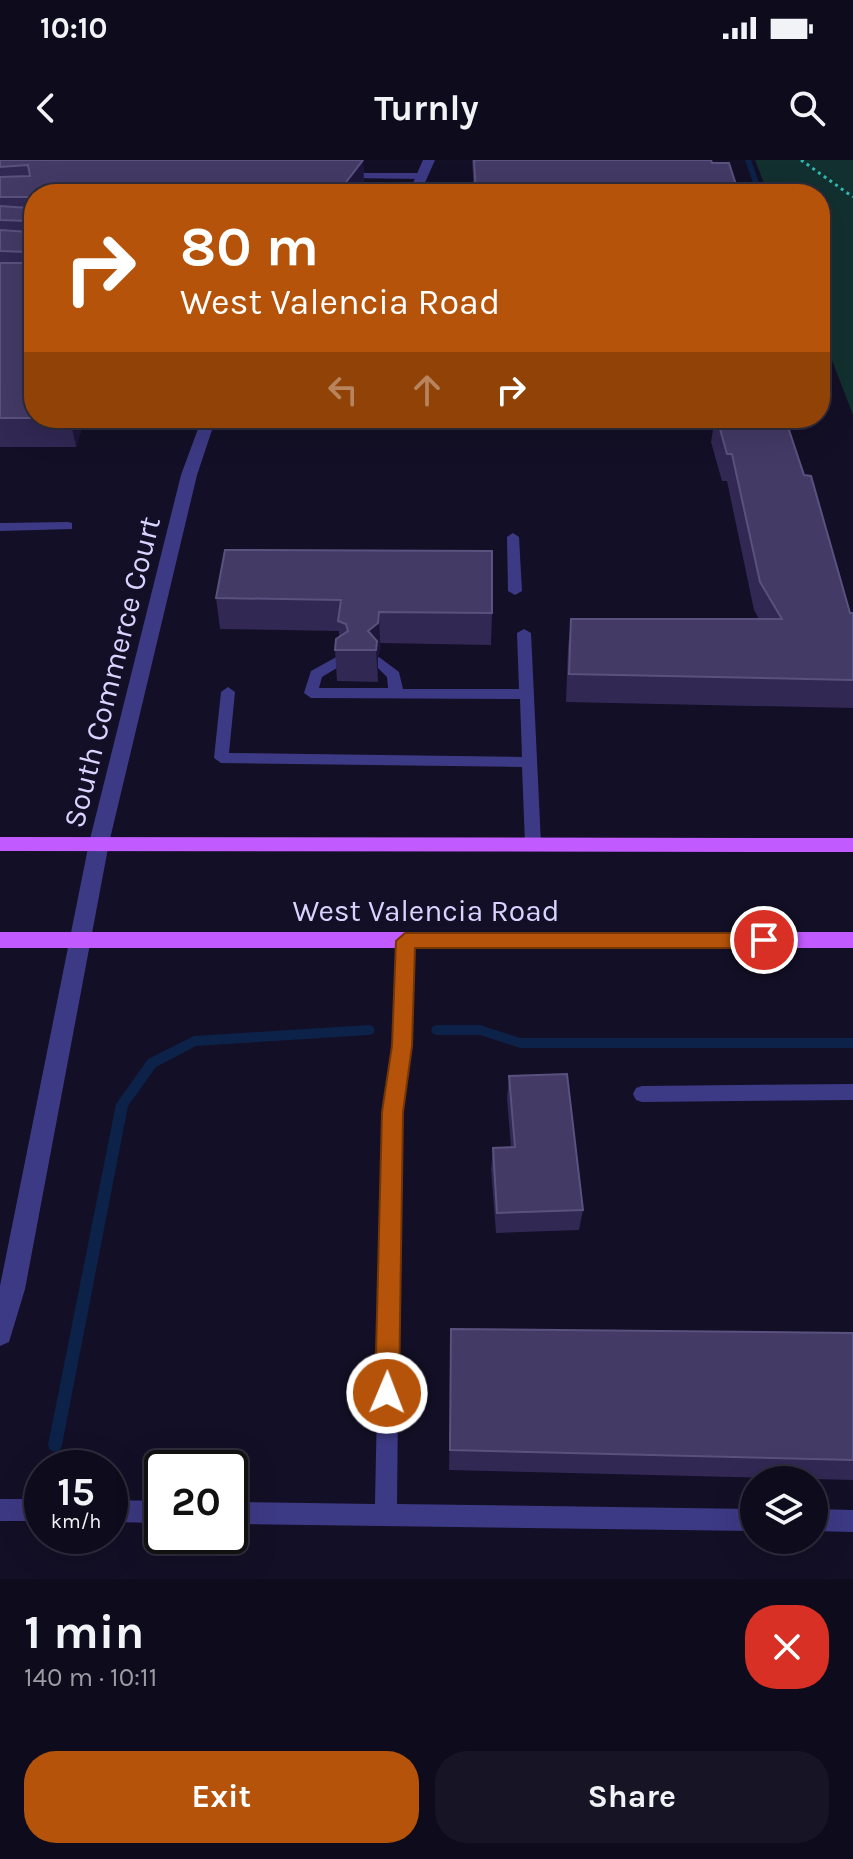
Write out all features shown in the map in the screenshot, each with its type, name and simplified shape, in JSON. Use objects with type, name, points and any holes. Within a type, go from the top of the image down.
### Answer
[{"type":"main road","points":[[0,844],[853,845]]},
{"type":"main road","name":"West Valencia Road","points":[[0,940],[853,940]]},
{"type":"street","points":[[418,184],[429,160]]},
{"type":"street","name":"South Commerce Court","points":[[0,1333],[12,1289],[99,843],[189,475],[205,428]]},
{"type":"lane","points":[[331,175],[422,176]]},
{"type":"lane","points":[[0,527],[68,526]]},
{"type":"lane","points":[[513,537],[515,591]]},
{"type":"lane","points":[[524,633],[533,844]]},
{"type":"lane","points":[[340,660],[316,674],[311,693],[527,694]]},
{"type":"lane","points":[[379,662],[394,675],[396,693]]},
{"type":"lane","points":[[228,692],[221,758],[529,762]]},
{"type":"lane","points":[[386,1515],[392,1112],[402,1046],[405,941]]},
{"type":"lane","points":[[642,1094],[853,1092]]},
{"type":"lane","points":[[0,1510],[24,1510]]},
{"type":"lane","points":[[248,1513],[740,1520]]},
{"type":"lane","points":[[828,1520],[853,1521]]},
{"type":"path","points":[[801,160],[853,197]]},
{"type":"green space","points":[[755,160],[853,160],[853,415],[830,355],[830,184],[764,184]]},
{"type":"building","points":[[0,160],[363,160],[345,184],[24,184],[24,197],[0,197],[0,177],[30,176],[28,165],[0,167]]},
{"type":"building","points":[[474,160],[711,160],[712,163],[729,163],[736,184],[475,184]]},
{"type":"building","points":[[0,206],[24,208],[24,221],[0,220]]},
{"type":"building","points":[[0,230],[24,232],[24,252],[0,251]]},
{"type":"building","points":[[0,263],[24,263],[24,418],[0,418]]},
{"type":"building","points":[[720,428],[788,428],[804,475],[811,476],[850,613],[853,613],[853,680],[569,674],[571,619],[782,619],[760,582],[732,454],[727,454]]},
{"type":"building","points":[[225,550],[492,551],[492,613],[379,612],[378,623],[368,631],[377,641],[376,650],[335,650],[336,639],[348,631],[346,624],[338,621],[341,600],[216,598]]},
{"type":"building","points":[[567,1074],[583,1210],[497,1213],[493,1148],[515,1147],[509,1076]]},
{"type":"building","points":[[451,1329],[853,1333],[853,1460],[450,1450]]},
{"type":"waterway","points":[[748,160],[756,184]]},
{"type":"waterway","points":[[55,1445],[122,1104],[152,1063],[194,1041],[369,1030]]},
{"type":"waterway","points":[[437,1030],[480,1030],[520,1043],[853,1043]]},
{"type":"route","points":[[387,1393],[392,1112],[402,1046],[405,941],[764,940]]}]
